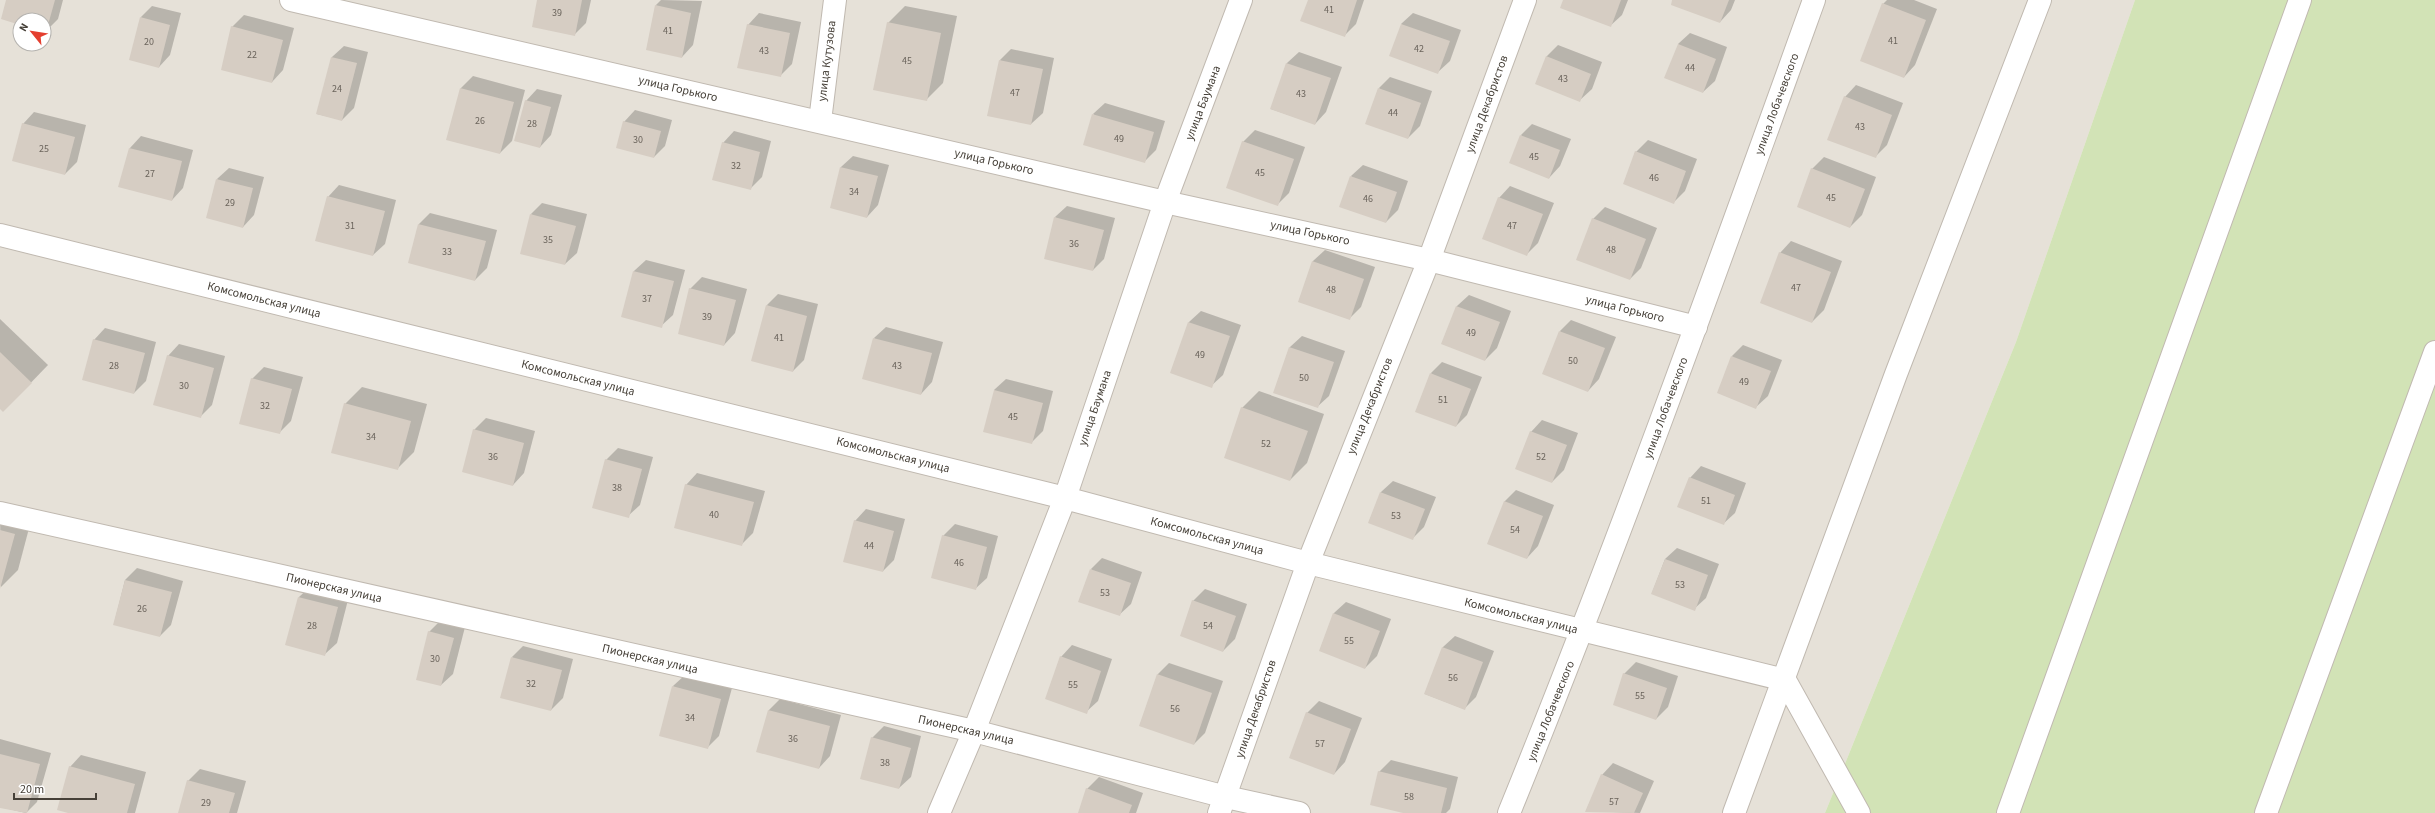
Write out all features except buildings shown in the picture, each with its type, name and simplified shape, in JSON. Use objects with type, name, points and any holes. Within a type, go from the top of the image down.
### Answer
[{"type":"street","name":"улица Горького","points":[[291,0],[820,121],[1165,202],[1429,260],[1696,327]]},
{"type":"street","name":"улица Кутузова","points":[[820,121],[835,0]]},
{"type":"street","name":"улица Баумана","points":[[939,813],[974,732],[1065,498],[1165,202],[1241,0]]},
{"type":"street","name":"улица Декабристов","points":[[1223,805],[1308,563],[1429,260],[1525,0]]},
{"type":"street","name":"улица Лобачевского","points":[[1509,813],[1583,632],[1696,327],[1814,0]]},
{"type":"street","points":[[1734,813],[1896,374],[2040,0]]},
{"type":"street","points":[[2008,813],[2300,0]]},
{"type":"street","name":"Комсомольская улица","points":[[0,236],[1065,498],[1308,563],[1583,632],[1784,680]]},
{"type":"street","points":[[2266,813],[2435,352]]},
{"type":"street","name":"Пионерская улица","points":[[0,513],[974,732],[1223,805],[1299,813]]},
{"type":"street","points":[[1784,680],[1859,813]]},
{"type":"shaded area","points":[[0,0],[2135,0],[2016,342],[1825,813],[0,813]]},
{"type":"green space","points":[[2135,0],[2435,0],[2435,813],[1825,813],[2016,342]]}]
